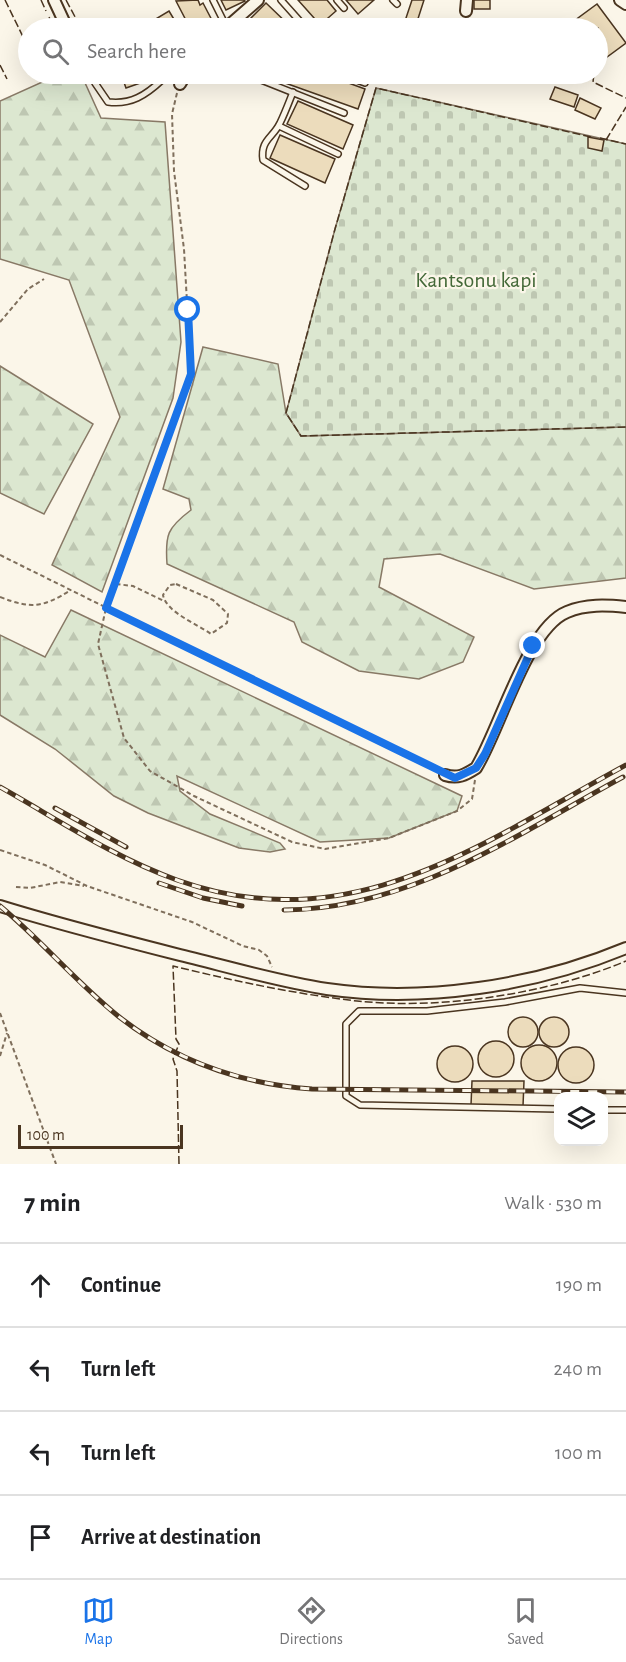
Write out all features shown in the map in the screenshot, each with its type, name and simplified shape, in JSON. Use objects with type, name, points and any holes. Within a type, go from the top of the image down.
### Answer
[{"type":"street","points":[[54,0],[62,18]]},
{"type":"street","points":[[620,0],[626,4]]},
{"type":"street","points":[[237,18],[256,1]]},
{"type":"street","points":[[445,775],[455,778],[476,768],[533,646],[546,626],[566,612],[586,606],[626,608]]},
{"type":"street","points":[[0,906],[274,978],[327,989],[374,993],[424,992],[480,986],[585,963],[626,948]]},
{"type":"lane","points":[[213,0],[222,18]]},
{"type":"lane","points":[[281,0],[297,18]]},
{"type":"lane","points":[[337,0],[344,8]]},
{"type":"lane","points":[[96,84],[108,102],[118,103],[131,101],[147,93],[157,84]]},
{"type":"lane","points":[[272,84],[345,113]]},
{"type":"lane","points":[[293,92],[279,126],[267,138],[261,150],[263,160],[305,186]]},
{"type":"lane","points":[[279,126],[338,154]]},
{"type":"lane","points":[[554,1109],[360,1105],[346,1096],[345,1024],[359,1011],[427,1011],[505,1002],[580,988],[626,993]]},
{"type":"lane","points":[[608,1110],[626,1110]]},
{"type":"path","points":[[178,84],[172,114],[174,171],[184,249],[191,374],[106,608],[98,644],[124,738],[150,771],[194,796],[292,842],[325,849],[389,838],[457,811],[472,800],[476,768]]},
{"type":"path","points":[[0,322],[28,289],[44,279]]},
{"type":"path","points":[[0,555],[445,775]]},
{"type":"path","points":[[115,584],[133,586],[164,601],[211,634],[227,623],[228,614],[222,606],[176,584],[164,589],[164,601]]},
{"type":"path","points":[[0,597],[23,606],[49,604],[70,590]]},
{"type":"path","points":[[0,850],[45,865],[87,886],[192,922],[243,946],[259,950],[267,956],[274,978]]},
{"type":"path","points":[[16,887],[30,888],[60,882],[87,886]]},
{"type":"path","points":[[0,1013],[56,1164]]},
{"type":"path","points":[[0,1056],[7,1033]]},
{"type":"green space","points":[[38,84],[86,84],[101,118],[165,122],[181,342],[173,398],[102,592],[52,565],[120,417],[69,280],[0,259],[0,101]]},
{"type":"green space","name":"Kantsonu kapi","points":[[376,88],[626,144],[626,427],[301,436],[286,413],[335,229]]},
{"type":"green space","points":[[203,347],[278,364],[286,413],[301,436],[626,427],[626,578],[534,589],[440,554],[384,559],[379,587],[474,637],[463,662],[419,679],[359,671],[302,642],[294,622],[167,564],[169,533],[172,527],[191,510],[189,499],[163,489]]},
{"type":"green space","points":[[0,366],[93,424],[44,514],[0,493]]},
{"type":"green space","points":[[71,610],[462,796],[457,811],[389,838],[320,842],[177,776],[180,791],[210,814],[280,843],[285,849],[270,852],[239,848],[148,813],[114,796],[55,749],[0,715],[0,635],[45,657]]},
{"type":"building","points":[[198,0],[200,5],[203,3],[211,18],[185,18],[176,1]]},
{"type":"building","points":[[221,0],[244,0],[245,1],[226,10]]},
{"type":"building","points":[[298,0],[327,0],[336,11],[328,18],[314,18]]},
{"type":"building","points":[[346,0],[374,0],[358,14]]},
{"type":"building","points":[[412,0],[424,0],[418,18],[406,18]]},
{"type":"building","points":[[474,0],[490,0],[490,9],[474,9]]},
{"type":"building","points":[[266,3],[282,18],[251,18]]},
{"type":"building","points":[[597,4],[607,18],[578,18]]},
{"type":"building","points":[[169,11],[173,18],[157,18]]},
{"type":"building","points":[[608,19],[626,43],[608,56]]},
{"type":"building","points":[[125,84],[137,84],[126,88]]},
{"type":"building","points":[[288,84],[351,84],[365,89],[358,109]]},
{"type":"building","points":[[555,87],[578,95],[574,107],[550,99]]},
{"type":"building","points":[[580,98],[601,108],[595,119],[575,110]]},
{"type":"building","points":[[298,101],[353,125],[343,149],[287,124]]},
{"type":"building","points":[[280,135],[335,159],[325,183],[270,158]]},
{"type":"building","points":[[588,137],[604,140],[602,151],[588,148]]},
{"type":"building","points":[[523,1017],[534,1021],[538,1032],[534,1043],[523,1047],[512,1043],[508,1032],[512,1021]]},
{"type":"building","points":[[554,1017],[565,1021],[569,1032],[565,1043],[554,1047],[543,1043],[539,1032],[543,1021]]},
{"type":"building","points":[[496,1041],[509,1046],[514,1059],[509,1072],[496,1077],[483,1072],[478,1059],[483,1046]]},
{"type":"building","points":[[539,1045],[552,1050],[557,1063],[552,1076],[539,1081],[526,1076],[521,1063],[526,1050]]},
{"type":"building","points":[[455,1046],[468,1051],[473,1064],[468,1077],[455,1082],[442,1077],[437,1064],[442,1051]]},
{"type":"building","points":[[576,1047],[589,1052],[594,1065],[589,1078],[576,1083],[563,1078],[558,1065],[563,1052]]},
{"type":"building","points":[[472,1081],[524,1081],[523,1106],[471,1105]]},
{"type":"railway","points":[[0,787],[131,861],[177,880],[240,896],[300,899],[357,892],[412,875],[466,852],[519,825],[626,765]]},
{"type":"railway","points":[[284,910],[330,906],[375,897],[418,883],[502,844],[623,777]]},
{"type":"railway","points":[[55,808],[126,847]]},
{"type":"railway","points":[[159,883],[203,898],[242,906]]},
{"type":"railway","points":[[0,906],[103,1003],[140,1032],[185,1057],[234,1075],[260,1082],[312,1089],[626,1092]]},
{"type":"fence","points":[[5,0],[18,27]]},
{"type":"fence","points":[[41,0],[46,11]]},
{"type":"fence","points":[[66,0],[76,18]]},
{"type":"fence","points":[[0,65],[7,79]]},
{"type":"fence","points":[[597,84],[626,98]]},
{"type":"fence","points":[[591,137],[376,88],[335,229],[286,413],[301,436],[626,427]]},
{"type":"fence","points":[[606,140],[626,107]]},
{"type":"fence","points":[[600,138],[626,144]]},
{"type":"fence","points":[[179,1164],[177,1071],[173,1059],[179,1044],[176,1039],[173,966],[311,995],[357,1001],[424,1003],[494,997],[529,991],[595,973],[626,961]]},
{"type":"route","points":[[188,310],[191,374],[106,608],[455,778],[476,768],[485,754],[533,646]]}]
